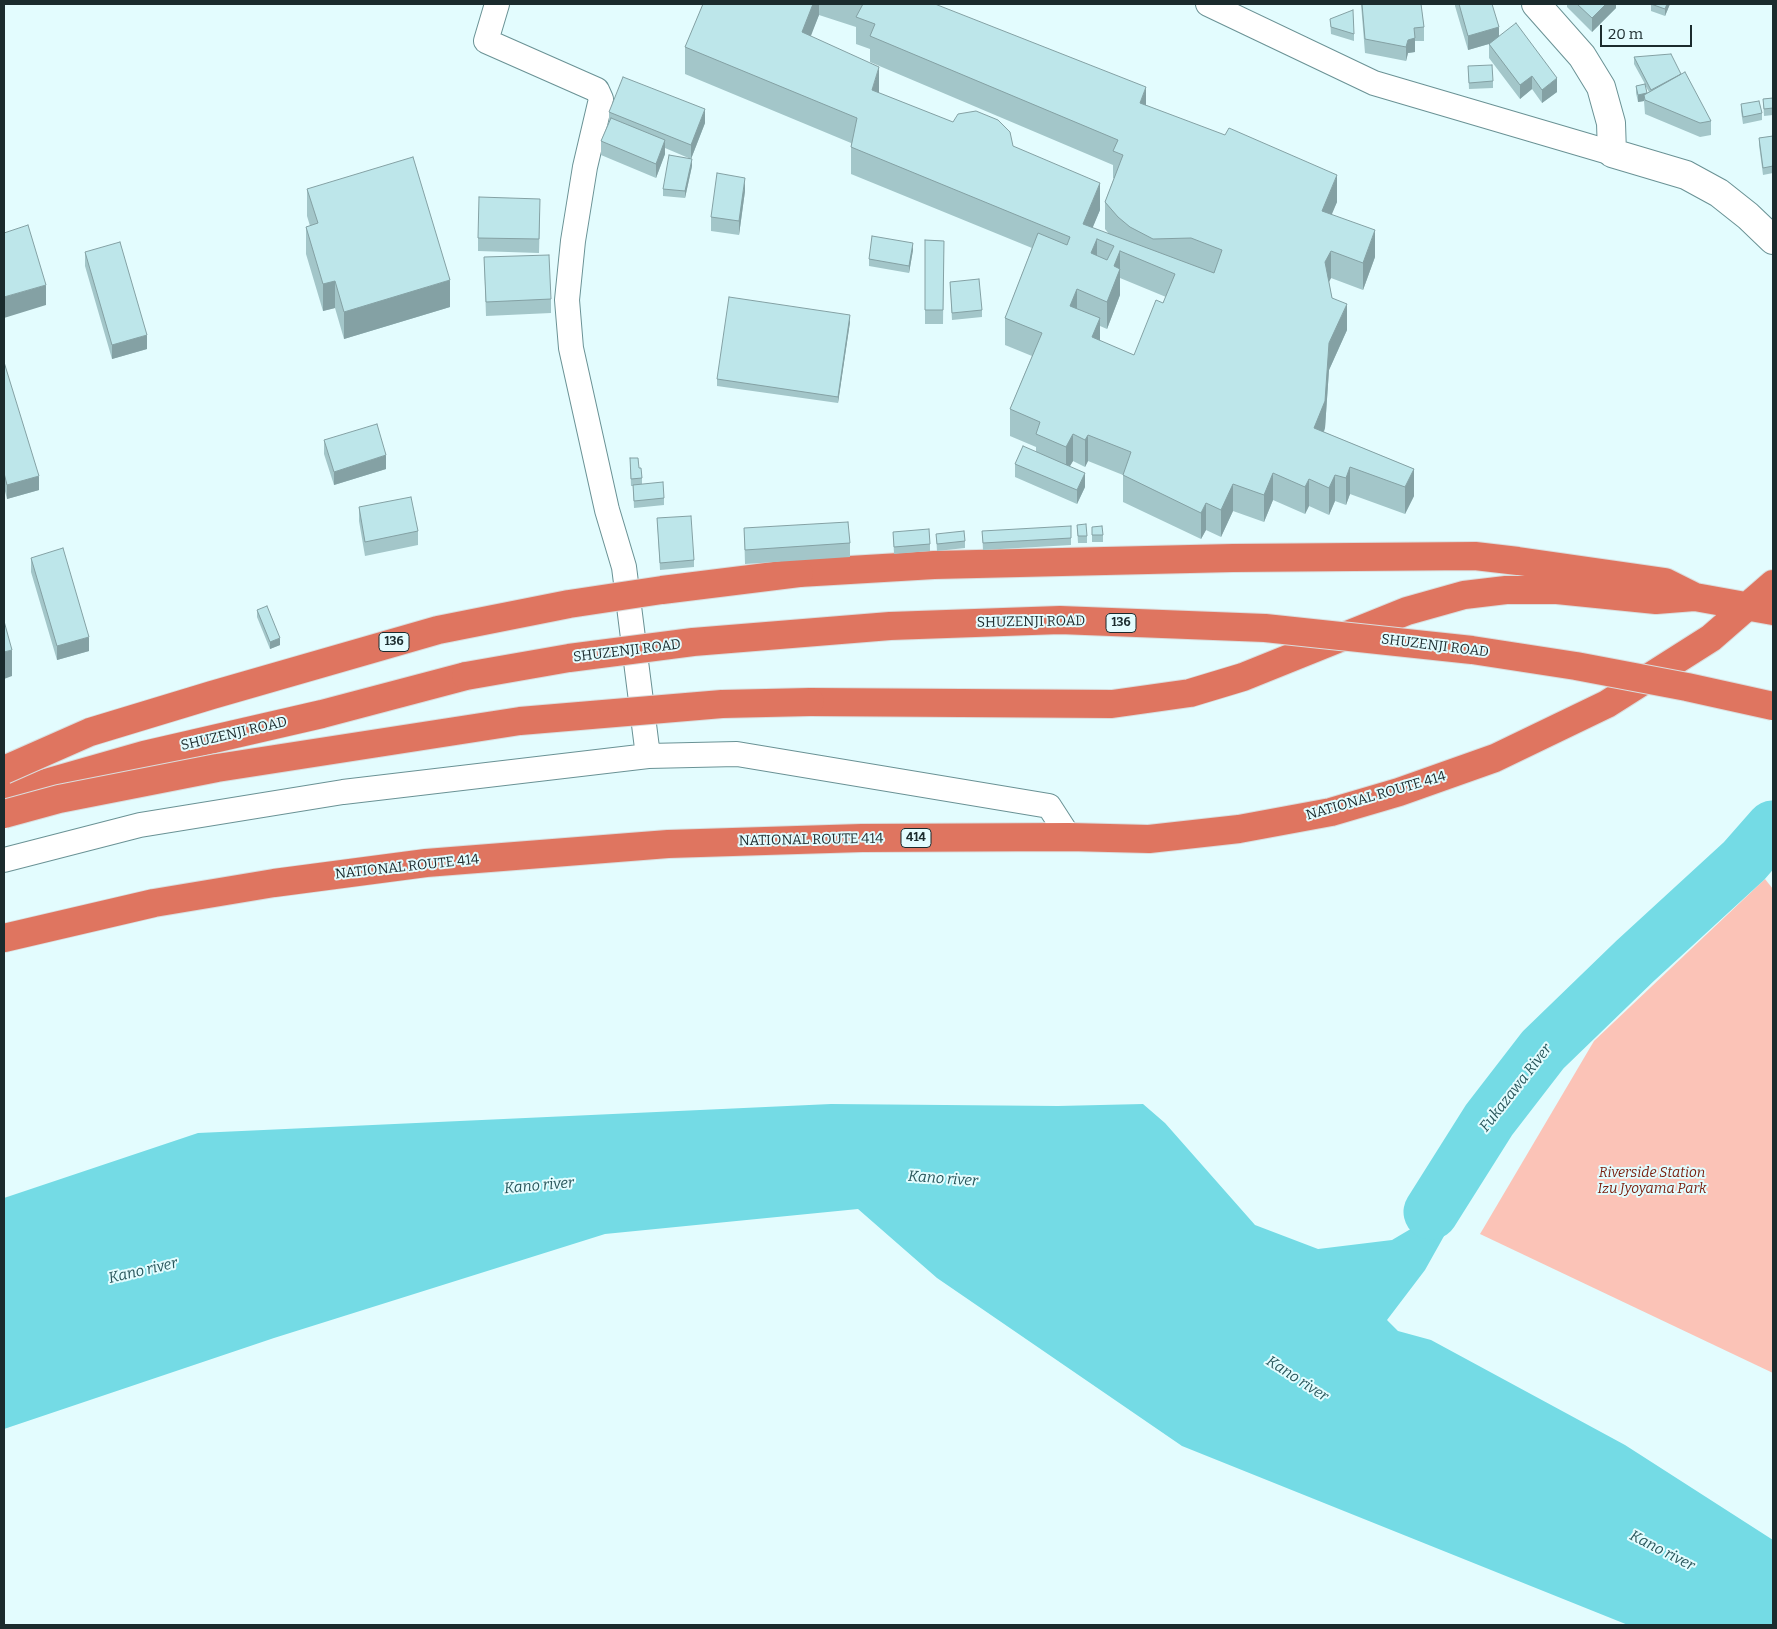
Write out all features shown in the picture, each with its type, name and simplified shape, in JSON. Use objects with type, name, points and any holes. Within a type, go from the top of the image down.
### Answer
[{"type":"highway","name":"136","points":[[4,770],[90,732],[230,689],[438,630],[569,604],[799,573],[934,565],[1233,558],[1475,556],[1518,560],[1665,582],[1695,597]]},
{"type":"highway","name":"NATIONAL ROUTE 414","points":[[4,938],[154,903],[274,883],[426,863],[668,844],[862,838],[1069,837],[1149,839],[1239,829],[1331,812],[1452,774],[1495,758],[1607,704],[1760,609],[1773,584]]},
{"type":"highway","points":[[4,814],[59,799],[217,768],[520,721],[722,704],[810,702],[1112,704],[1190,693],[1243,677],[1407,611],[1464,595],[1506,590],[1557,590],[1656,600],[1695,597],[1760,609]]},
{"type":"highway","name":"SHUZENJI ROAD","points":[[4,778],[136,741],[324,697],[466,676],[569,658],[693,642],[890,626],[1060,620],[1264,628],[1472,650],[1576,666],[1687,687],[1773,706]]},
{"type":"highway","name":"SHUZENJI ROAD","points":[[4,795],[144,755],[322,714],[466,676]]},
{"type":"street","points":[[497,4],[486,41],[597,90],[601,99],[586,167],[573,241],[567,300],[571,348],[608,510],[624,567],[648,756]]},
{"type":"street","points":[[1208,4],[1374,83],[1686,175],[1719,193],[1748,216],[1773,240]]},
{"type":"street","points":[[1536,4],[1582,56],[1601,88],[1611,123],[1612,153]]},
{"type":"street","points":[[4,860],[140,825],[343,792],[648,756],[737,754],[1049,806],[1069,837]]},
{"type":"green space","name":"Riverside Station Izu Jyoyama Park","points":[[1765,879],[1773,889],[1773,1373],[1480,1234],[1594,1041]]},
{"type":"water","name":"Kano river","points":[[831,1104],[1058,1106],[1143,1104],[1165,1123],[1255,1225],[1318,1249],[1392,1240],[1414,1227],[1457,1145],[1489,1151],[1425,1270],[1387,1320],[1398,1331],[1431,1340],[1625,1445],[1773,1540],[1773,1625],[1628,1625],[1182,1446],[937,1278],[858,1209],[605,1234],[274,1338],[4,1429],[4,1198],[198,1133]]},
{"type":"building","points":[[703,4],[813,4],[802,32],[879,67],[872,90],[953,122],[958,114],[976,111],[998,120],[1010,132],[1013,146],[1100,183],[1083,224],[1214,273],[1222,250],[1191,238],[1153,239],[1130,227],[1105,202],[1123,155],[1113,151],[1118,140],[870,36],[875,24],[856,17],[863,4],[935,4],[1146,87],[1140,103],[1225,135],[1229,128],[1337,175],[1322,211],[1375,230],[1363,263],[1331,251],[1325,262],[1332,298],[1347,304],[1329,343],[1325,401],[1314,428],[1414,469],[1405,487],[1350,467],[1346,478],[1335,475],[1329,488],[1309,479],[1305,487],[1273,473],[1264,495],[1233,484],[1221,510],[1206,503],[1201,513],[1123,475],[1131,452],[1088,435],[1085,440],[1073,434],[1066,447],[1036,434],[1040,422],[1010,409],[1042,333],[1005,318],[1038,233],[1067,245],[1070,237],[851,147],[857,118],[685,47]],"holes":[[[1097,239],[1114,246],[1107,260],[1091,253]],[[1120,251],[1175,274],[1163,303],[1156,300],[1134,355],[1092,337],[1100,318],[1070,306],[1077,289],[1107,302],[1120,269],[1114,266]]]},
{"type":"building","points":[[1362,4],[1421,4],[1424,27],[1414,28],[1415,38],[1408,40],[1406,47],[1365,39]]},
{"type":"building","points":[[1459,4],[1492,4],[1499,27],[1468,36]]},
{"type":"building","points":[[1577,4],[1606,4],[1592,18]]},
{"type":"building","points":[[1651,4],[1667,4],[1665,9]]},
{"type":"building","points":[[1353,10],[1354,34],[1331,27],[1330,19]]},
{"type":"building","points":[[1516,23],[1557,78],[1542,90],[1532,76],[1520,85],[1489,44]]},
{"type":"building","points":[[1671,54],[1681,74],[1651,90],[1634,57]]},
{"type":"building","points":[[1492,65],[1493,81],[1469,83],[1468,66]]},
{"type":"building","points":[[1685,72],[1711,121],[1700,123],[1645,100],[1644,95]]},
{"type":"building","points":[[623,77],[705,109],[691,145],[609,112]]},
{"type":"building","points":[[1645,84],[1647,93],[1638,95],[1636,86]]},
{"type":"building","points":[[1773,98],[1773,108],[1764,109],[1763,99]]},
{"type":"building","points":[[1759,101],[1762,113],[1743,117],[1741,104]]},
{"type":"building","points":[[611,118],[665,140],[656,164],[601,141]]},
{"type":"building","points":[[1773,136],[1773,166],[1763,168],[1759,138]]},
{"type":"building","points":[[669,155],[692,159],[685,191],[663,189]]},
{"type":"building","points":[[413,157],[450,280],[344,312],[335,281],[323,284],[306,227],[318,223],[307,189]]},
{"type":"building","points":[[717,173],[745,178],[739,221],[711,217]]},
{"type":"building","points":[[479,197],[540,199],[539,239],[478,238]]},
{"type":"building","points":[[28,225],[46,285],[4,297],[4,233]]},
{"type":"building","points":[[872,236],[913,243],[909,266],[869,259]]},
{"type":"building","points":[[925,240],[944,241],[943,310],[925,310]]},
{"type":"building","points":[[120,242],[147,335],[112,345],[85,252]]},
{"type":"building","points":[[549,255],[551,299],[486,302],[484,257]]},
{"type":"building","points":[[979,279],[982,310],[952,313],[950,282]]},
{"type":"building","points":[[729,297],[850,315],[838,397],[717,379]]},
{"type":"building","points":[[4,362],[39,476],[7,485],[4,473]]},
{"type":"building","points":[[377,424],[386,455],[334,472],[324,440]]},
{"type":"building","points":[[1023,446],[1085,473],[1077,490],[1015,464]]},
{"type":"building","points":[[630,458],[638,458],[642,478],[631,479]]},
{"type":"building","points":[[663,482],[664,498],[634,501],[633,485]]},
{"type":"building","points":[[411,497],[418,531],[365,542],[359,507]]},
{"type":"building","points":[[691,516],[694,560],[660,563],[657,518]]},
{"type":"building","points":[[848,522],[850,543],[745,550],[744,528]]},
{"type":"building","points":[[1086,524],[1087,536],[1078,536],[1077,525]]},
{"type":"building","points":[[1071,526],[1071,538],[983,543],[982,531]]},
{"type":"building","points":[[1102,526],[1103,535],[1092,535],[1092,527]]},
{"type":"building","points":[[929,529],[930,544],[894,547],[893,532]]},
{"type":"building","points":[[964,531],[965,541],[937,544],[936,534]]},
{"type":"building","points":[[63,548],[89,637],[57,646],[31,558]]},
{"type":"building","points":[[267,606],[280,638],[270,642],[257,610]]},
{"type":"building","points":[[4,621],[12,650],[4,652]]},
{"type":"waterway","name":"Fukazawa River","points":[[1431,1212],[1489,1120],[1543,1050],[1635,961],[1744,861],[1773,828]]}]
